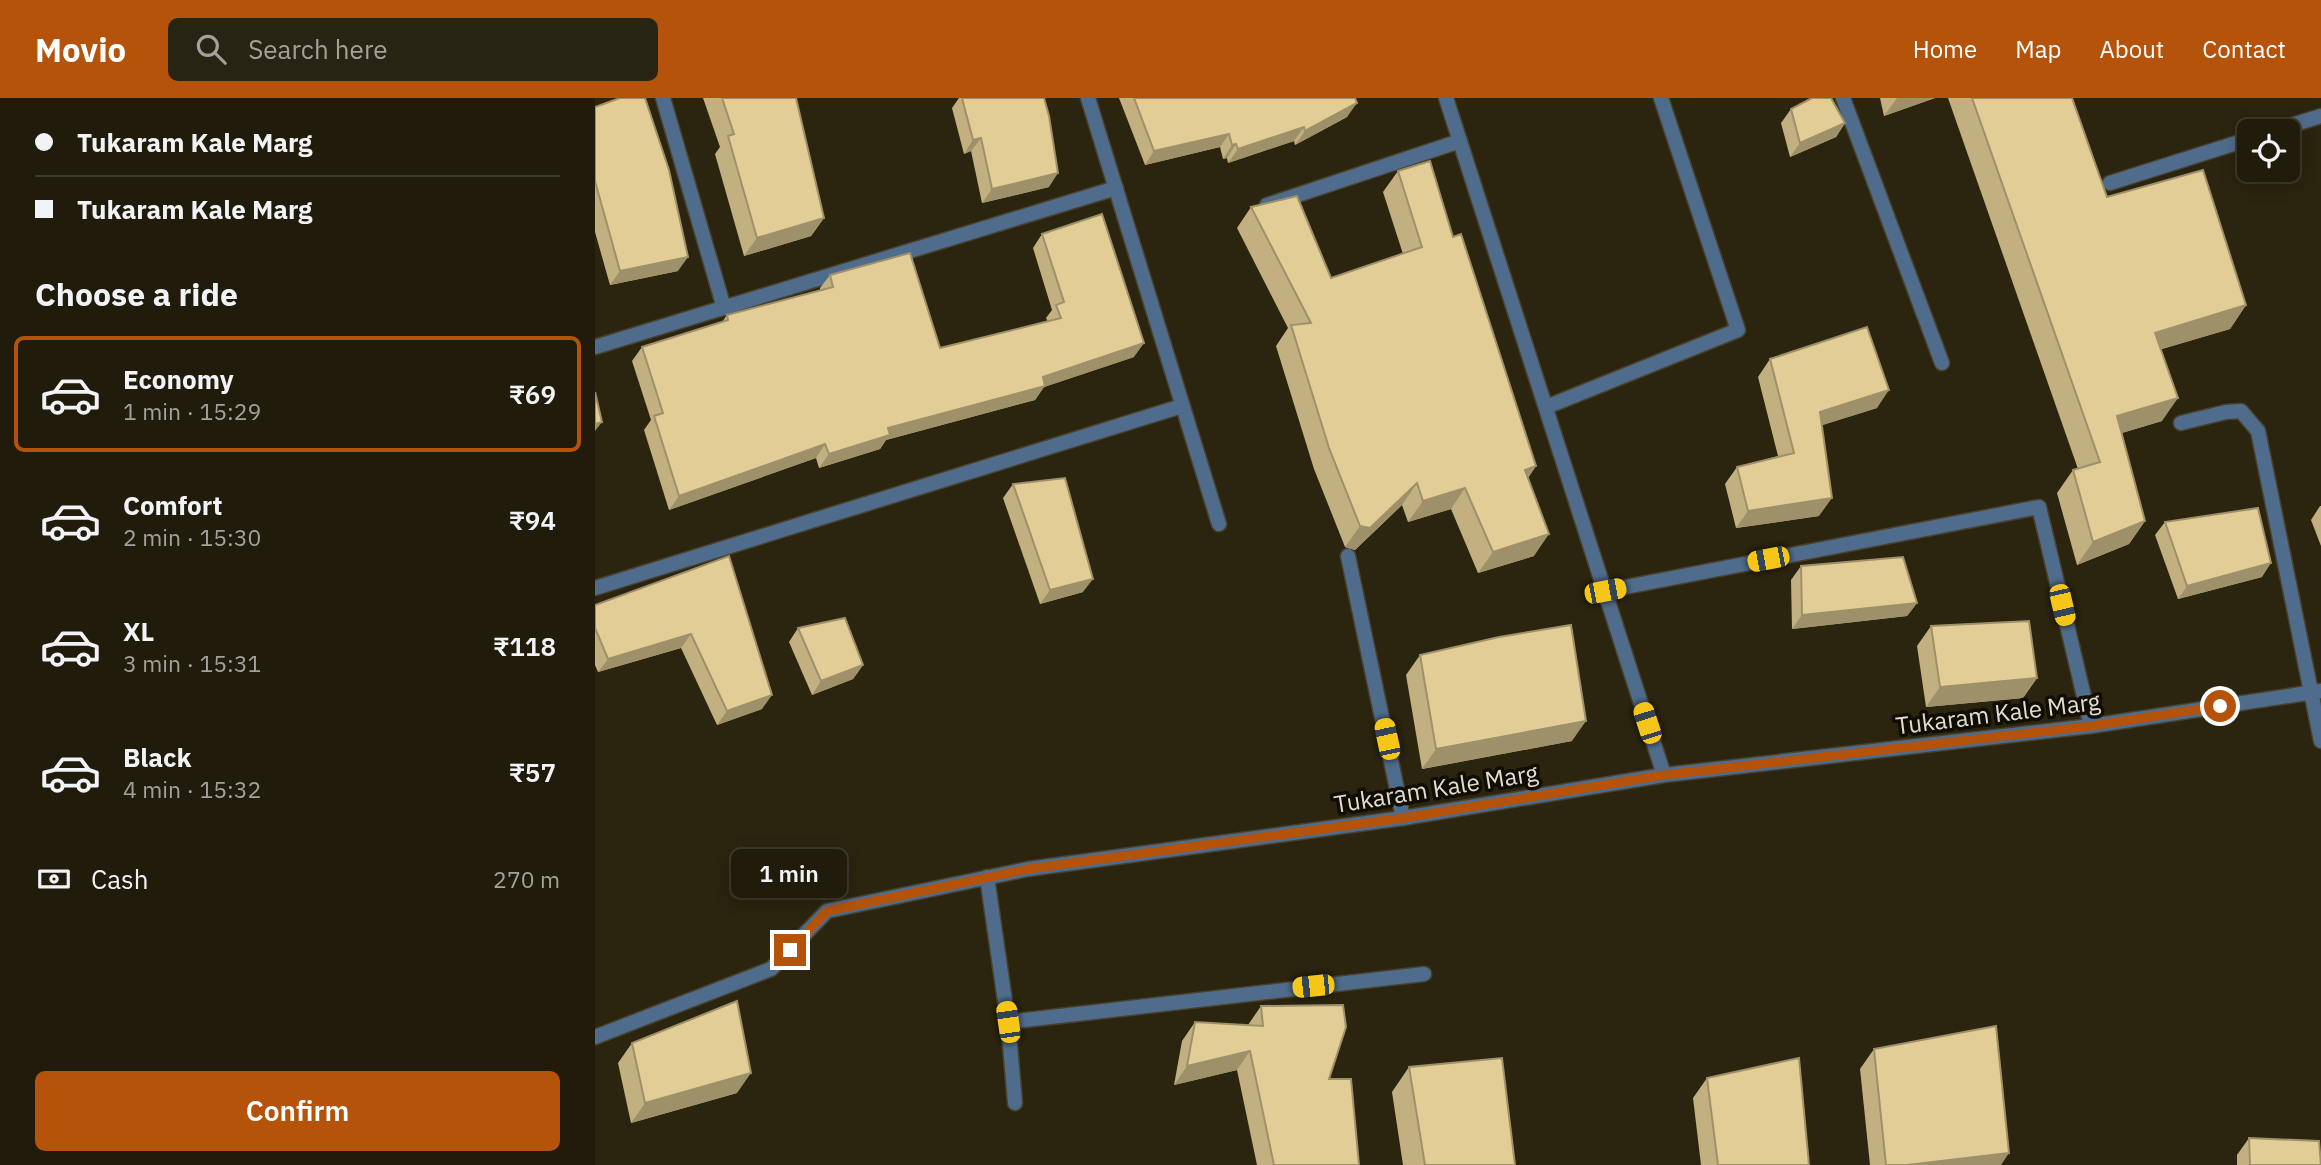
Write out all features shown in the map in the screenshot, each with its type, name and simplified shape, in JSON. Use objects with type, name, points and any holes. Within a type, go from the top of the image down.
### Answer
[{"type":"street","points":[[663,98],[724,308]]},
{"type":"street","points":[[1088,98],[1219,524]]},
{"type":"street","points":[[1446,98],[1664,775]]},
{"type":"street","points":[[1546,407],[1738,330],[1661,98]]},
{"type":"street","points":[[1843,98],[1942,363]]},
{"type":"street","points":[[2300,123],[2321,116]]},
{"type":"street","points":[[1266,205],[1460,141]]},
{"type":"street","points":[[2110,183],[2237,143]]},
{"type":"street","points":[[595,347],[1116,188]]},
{"type":"street","points":[[595,588],[1182,406]]},
{"type":"street","points":[[2182,423],[2241,411],[2258,431],[2316,691],[2321,741]]},
{"type":"street","points":[[1605,591],[2039,507],[2091,726]]},
{"type":"street","points":[[1348,556],[1403,818]]},
{"type":"street","name":"Tukaram Kale Marg","points":[[595,1037],[771,970],[827,911],[987,877],[1403,818],[1664,775],[2091,726],[2316,691]]},
{"type":"street","points":[[987,877],[1008,1022],[1015,1103]]},
{"type":"street","points":[[1008,1022],[1424,974]]},
{"type":"building","points":[[620,98],[645,98],[669,170],[688,257],[620,271],[595,181],[595,107]]},
{"type":"building","points":[[722,98],[796,98],[824,218],[757,238],[728,136],[734,134]]},
{"type":"building","points":[[962,98],[1044,98],[1058,173],[992,189],[981,138],[973,140]]},
{"type":"building","points":[[1134,98],[1355,98],[1357,103],[1305,131],[1304,127],[1238,149],[1236,144],[1232,145],[1229,134],[1154,151]]},
{"type":"building","points":[[1812,98],[1831,98],[1845,123],[1800,143],[1791,109]]},
{"type":"building","points":[[1972,98],[2072,98],[2107,197],[2203,170],[2246,305],[2155,333],[2178,398],[2117,416],[2145,521],[2093,542],[2073,470],[2100,462]]},
{"type":"building","points":[[1430,161],[1453,237],[1461,234],[1536,466],[1525,470],[1549,534],[1493,552],[1465,488],[1423,501],[1417,483],[1370,528],[1360,526],[1329,448],[1291,325],[1311,323],[1251,207],[1297,196],[1331,278],[1422,247],[1398,171]]},
{"type":"building","points":[[1102,214],[1144,343],[1043,377],[1045,386],[888,428],[890,435],[829,454],[825,444],[679,496],[654,416],[663,413],[642,347],[728,320],[727,315],[833,287],[830,275],[910,253],[940,348],[1061,318],[1056,305],[1064,302],[1042,234]]},
{"type":"building","points":[[1867,327],[1889,390],[1820,412],[1832,498],[1748,511],[1737,467],[1794,453],[1770,359]]},
{"type":"building","points":[[595,392],[602,422],[595,424]]},
{"type":"building","points":[[1065,478],[1093,579],[1050,590],[1013,484]]},
{"type":"building","points":[[2258,508],[2271,563],[2187,586],[2165,522]]},
{"type":"building","points":[[729,556],[772,695],[727,711],[691,634],[608,659],[595,628],[595,605]]},
{"type":"building","points":[[1903,557],[1917,603],[1802,615],[1801,566]]},
{"type":"building","points":[[845,618],[863,665],[821,681],[798,628]]},
{"type":"building","points":[[2029,621],[2037,678],[1940,687],[1931,626]]},
{"type":"building","points":[[1571,625],[1586,721],[1436,749],[1420,655],[1499,637]]},
{"type":"building","points":[[737,1001],[751,1073],[645,1103],[632,1043]]},
{"type":"building","points":[[1343,1005],[1346,1027],[1329,1079],[1351,1079],[1359,1165],[1274,1165],[1250,1051],[1187,1066],[1195,1022],[1263,1026],[1261,1006]]},
{"type":"building","points":[[1996,1026],[2009,1153],[1886,1165],[1874,1049]]},
{"type":"building","points":[[1502,1058],[1515,1165],[1425,1165],[1409,1067]]},
{"type":"building","points":[[1799,1058],[1809,1165],[1718,1165],[1707,1078]]},
{"type":"building","points":[[2249,1138],[2319,1141],[2321,1165],[2250,1165]]},
{"type":"route","points":[[790,950],[827,911],[1028,869],[1403,818],[1664,775],[2091,726],[2220,706]]}]
